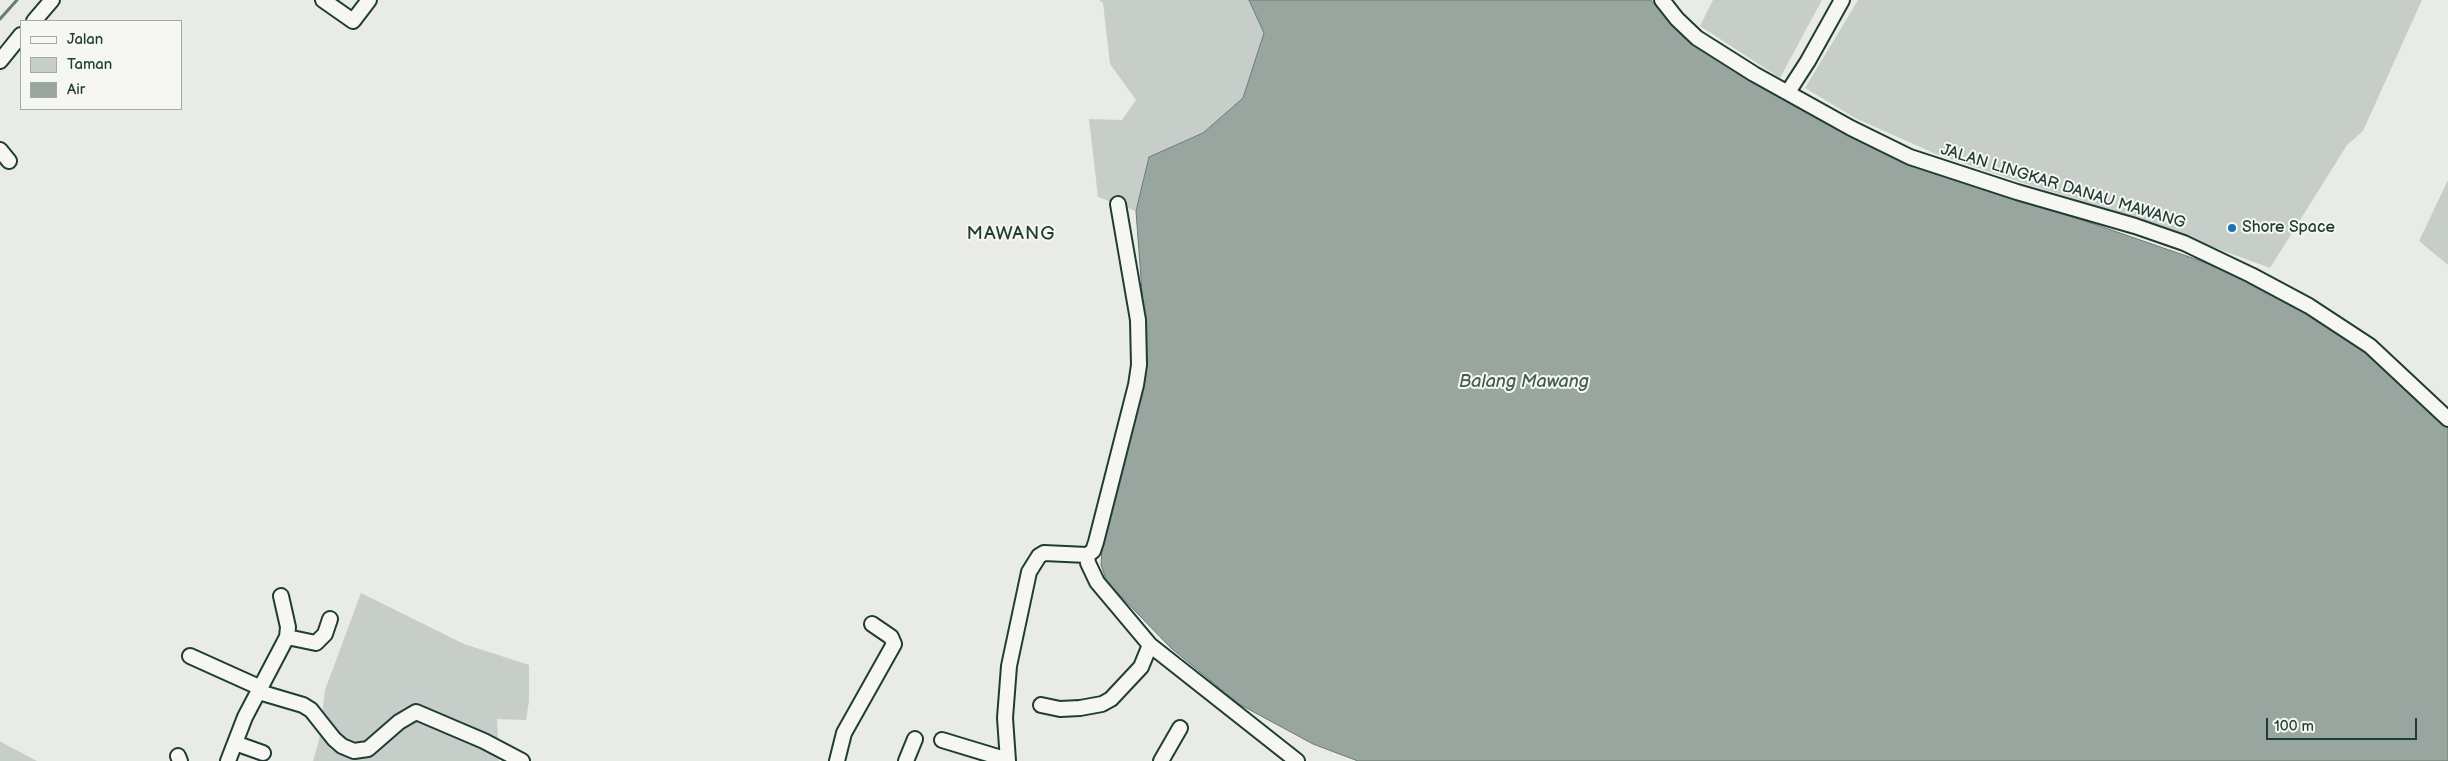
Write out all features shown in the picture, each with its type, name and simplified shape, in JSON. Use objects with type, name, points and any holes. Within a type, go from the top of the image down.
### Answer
[{"type":"street","points":[[35,20],[52,0]]},
{"type":"street","points":[[323,0],[353,21],[368,0]]},
{"type":"street","name":"JALAN LINGKAR DANAU MAWANG","points":[[1662,0],[1677,19],[1697,38],[1754,74],[1851,128],[1910,157],[2017,192],[2135,226],[2184,243],[2251,275],[2309,306],[2370,346],[2448,419]]},
{"type":"street","points":[[1788,92],[1808,61],[1842,0]]},
{"type":"street","points":[[0,61],[20,36]]},
{"type":"street","points":[[0,150],[9,161]]},
{"type":"street","points":[[942,740],[1008,760],[1006,702],[1009,666],[1029,572],[1039,556],[1044,553],[1087,555],[1096,542],[1136,385],[1139,365],[1138,320],[1118,204]]},
{"type":"street","points":[[1087,555],[1088,563],[1097,582],[1150,645],[1297,761]]},
{"type":"street","points":[[228,761],[260,690],[287,637],[288,627],[281,596]]},
{"type":"street","points":[[287,637],[316,643],[325,634],[330,619]]},
{"type":"street","points":[[837,761],[844,733],[894,644],[891,636],[872,624]]},
{"type":"street","points":[[1041,705],[1060,709],[1080,708],[1102,704],[1112,699],[1141,667],[1150,645]]},
{"type":"street","points":[[190,656],[260,690],[303,705],[311,710],[334,739],[342,746],[354,751],[368,749],[399,722],[416,712],[484,741],[522,761]]},
{"type":"street","points":[[1160,761],[1180,728]]},
{"type":"street","points":[[906,761],[915,739]]},
{"type":"street","points":[[235,743],[263,753]]},
{"type":"green space","points":[[1099,0],[1249,0],[1264,33],[1243,98],[1203,133],[1149,157],[1136,211],[1098,197],[1089,119],[1122,120],[1136,100],[1110,64],[1103,3]]},
{"type":"green space","points":[[1713,0],[1822,0],[1780,78],[1700,26]]},
{"type":"green space","points":[[1858,0],[2422,0],[2363,131],[2347,145],[2270,268],[2112,210],[1936,154],[1855,118],[1805,88]]},
{"type":"green space","points":[[2448,180],[2448,265],[2419,241]]},
{"type":"green space","points":[[361,593],[464,644],[529,665],[529,701],[526,720],[497,719],[499,761],[313,761],[319,740],[325,690]]},
{"type":"green space","points":[[1,742],[37,761],[0,761]]},
{"type":"water","name":"Balang Mawang","points":[[1249,0],[1651,0],[1674,28],[1693,42],[1871,147],[2198,260],[2243,278],[2317,318],[2381,362],[2448,428],[2448,761],[1358,761],[1313,744],[1239,704],[1171,648],[1107,582],[1101,565],[1102,548],[1142,390],[1147,359],[1136,211],[1149,157],[1203,133],[1243,98],[1264,33]]},
{"type":"waterway","points":[[0,19],[17,0]]},
{"type":"place","name":"Shore Space","points":[[2232,228]]},
{"type":"district","name":"MAWANG","points":[[1011,234]]}]
